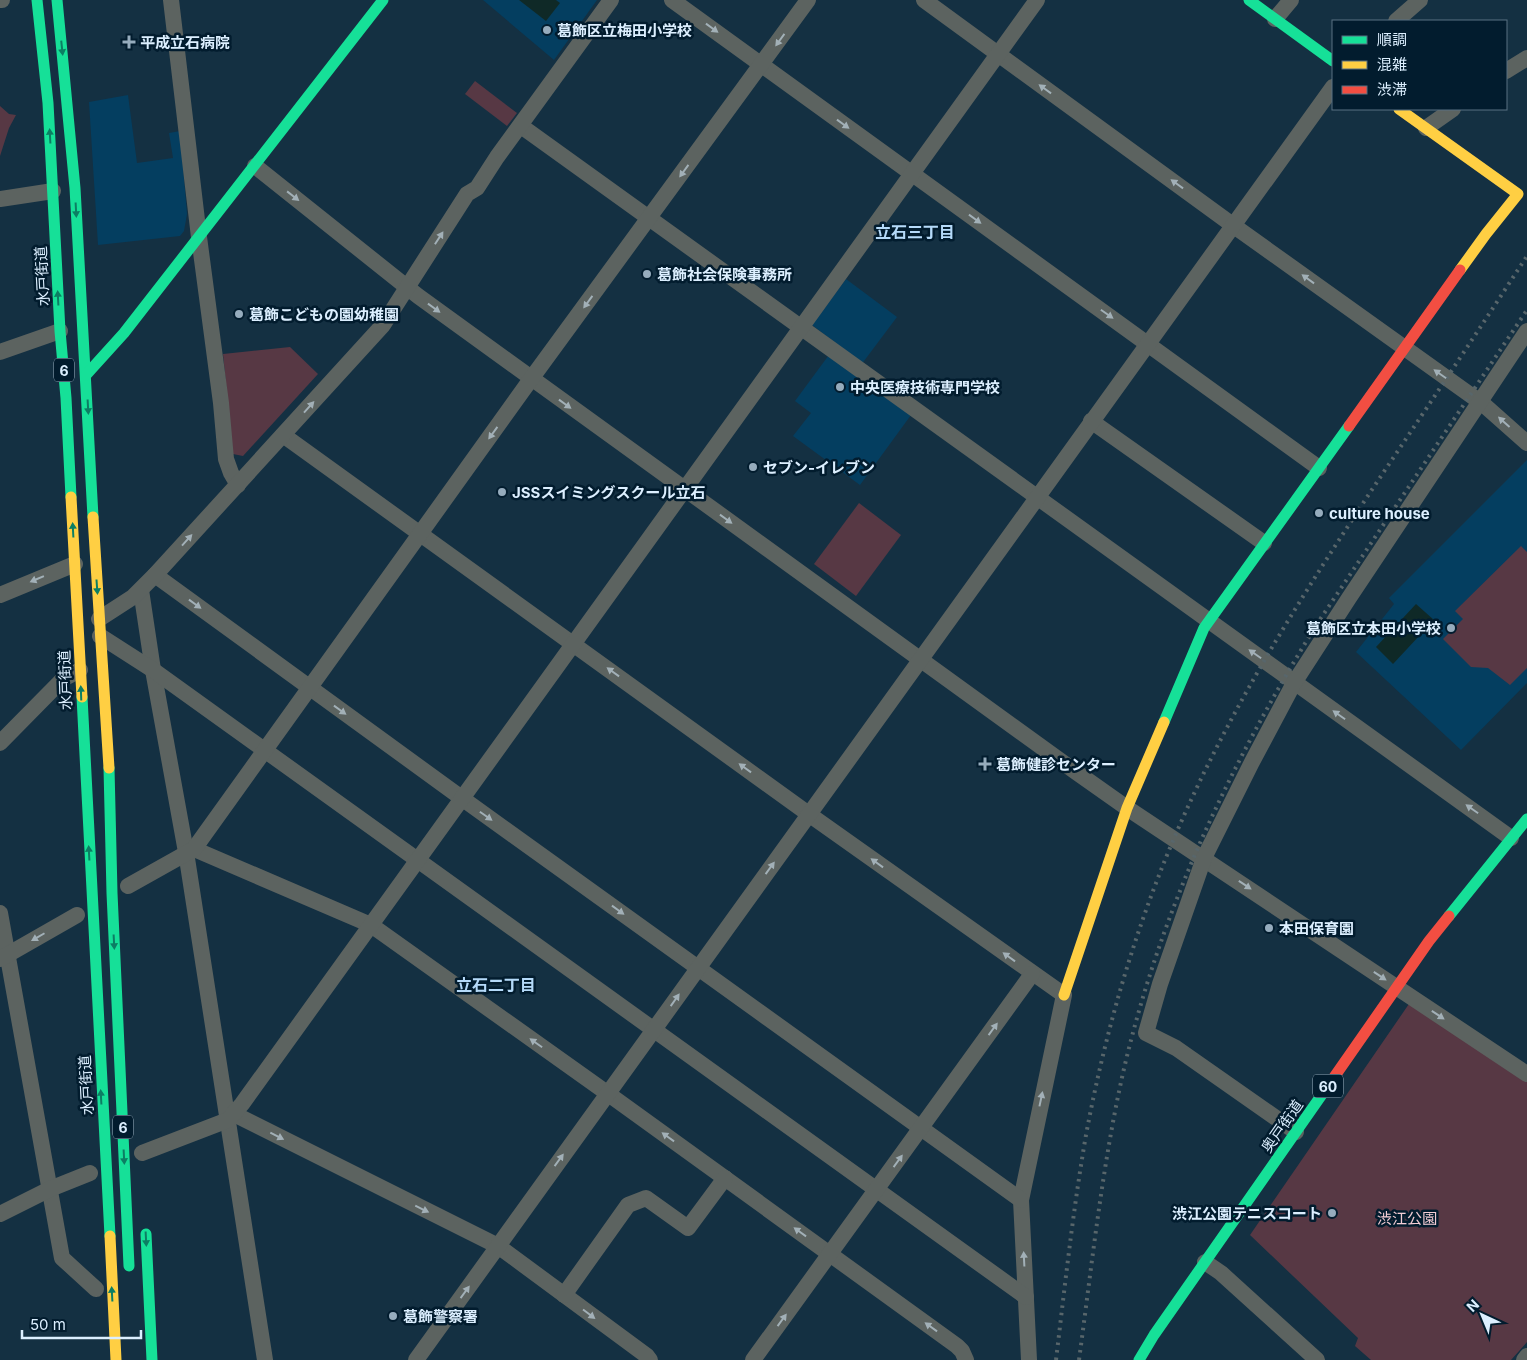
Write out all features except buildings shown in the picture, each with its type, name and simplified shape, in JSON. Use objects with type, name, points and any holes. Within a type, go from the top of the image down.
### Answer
[{"type":"main road","name":"水戸街道","points":[[37,0],[48,103],[60,331],[66,398],[116,1360]]},
{"type":"main road","name":"6","points":[[57,0],[75,188],[100,636],[108,737],[112,894],[130,1275]]},
{"type":"main road","points":[[66,398],[124,333],[383,0]]},
{"type":"main road","points":[[1249,0],[1332,60]]},
{"type":"main road","points":[[1064,995],[1127,808],[1208,621],[1406,349],[1486,234],[1522,197],[1400,110]]},
{"type":"main road","points":[[60,331],[84,350]]},
{"type":"main road","points":[[62,353],[86,375]]},
{"type":"main road","points":[[108,737],[122,819]]},
{"type":"main road","points":[[76,812],[83,742]]},
{"type":"main road","name":"奥戸街道","points":[[1139,1360],[1205,1262],[1445,918],[1527,818]]},
{"type":"main road","points":[[146,1222],[152,1360]]},
{"type":"main road","points":[[95,1270],[96,1293]]},
{"type":"street","points":[[171,0],[221,403],[226,459],[238,485]]},
{"type":"street","points":[[99,619],[141,590],[383,325],[467,194],[477,188],[497,157],[611,0]]},
{"type":"street","points":[[672,0],[1319,468]]},
{"type":"street","points":[[924,0],[1234,226],[1480,402],[1527,443]]},
{"type":"street","points":[[142,1153],[231,1117],[1037,0]]},
{"type":"street","points":[[1275,19],[1291,0]]},
{"type":"street","points":[[1397,20],[1420,0]]},
{"type":"street","points":[[128,886],[190,851],[265,751],[531,380],[762,65],[804,1]]},
{"type":"street","points":[[1507,70],[1527,58]]},
{"type":"street","points":[[416,1360],[1332,88]]},
{"type":"street","points":[[1426,128],[1452,110]]},
{"type":"street","points":[[521,126],[1037,499],[1511,838]]},
{"type":"street","points":[[255,166],[407,288],[531,380],[1127,808],[1527,1074]]},
{"type":"street","points":[[0,199],[53,191]]},
{"type":"street","points":[[0,352],[60,331]]},
{"type":"street","points":[[1296,1132],[1176,1048],[1146,1033],[1160,984],[1204,858],[1294,683],[1527,331]]},
{"type":"street","points":[[1091,421],[1264,543]]},
{"type":"street","points":[[284,435],[810,815],[1064,995],[1021,1200],[1029,1360]]},
{"type":"street","points":[[0,595],[75,564]]},
{"type":"street","points":[[155,575],[462,799],[1021,1200]]},
{"type":"street","points":[[141,590],[153,670],[190,851],[231,1117],[265,1360]]},
{"type":"street","points":[[100,636],[153,670],[1026,1297]]},
{"type":"street","points":[[0,743],[63,679],[80,670]]},
{"type":"street","points":[[190,851],[371,925],[608,1093],[957,1346],[962,1351],[966,1360]]},
{"type":"street","points":[[0,913],[4,957],[62,1258],[96,1293]]},
{"type":"street","points":[[4,957],[77,916]]},
{"type":"street","points":[[753,1360],[922,1129],[1032,974]]},
{"type":"street","points":[[231,1117],[498,1246],[650,1360]]},
{"type":"street","points":[[0,1214],[50,1189],[90,1173]]},
{"type":"street","points":[[564,1295],[628,1205],[646,1198],[688,1228],[725,1178]]},
{"type":"street","points":[[1205,1262],[1221,1273],[1318,1360]]},
{"type":"street","points":[[1524,1360],[1527,1356]]},
{"type":"shaded area","name":"葛飾区立梅田小学校","points":[[483,0],[597,0],[554,60]]},
{"type":"shaded area","points":[[519,0],[556,0],[560,3],[546,21]]},
{"type":"shaded area","points":[[128,95],[137,163],[173,158],[169,133],[180,131],[187,214],[184,231],[180,236],[98,245],[89,102]]},
{"type":"shaded area","name":"中央医療技術専門学校","points":[[846,279],[897,317],[855,373],[911,415],[860,485],[793,436],[811,413],[795,401],[837,344],[812,325]]},
{"type":"shaded area","name":"葛飾区立本田小学校","points":[[1527,460],[1527,683],[1461,750],[1356,652],[1394,604],[1389,598]]},
{"type":"shaded area","points":[[1416,604],[1434,620],[1393,664],[1376,647]]},
{"type":"green space","points":[[475,81],[517,113],[507,126],[465,94]]},
{"type":"green space","points":[[0,106],[9,114],[16,115],[9,128],[0,156]]},
{"type":"green space","points":[[290,347],[318,374],[243,456],[233,454],[223,354]]},
{"type":"green space","points":[[859,503],[901,535],[856,596],[814,564]]},
{"type":"green space","points":[[1521,546],[1527,552],[1527,668],[1510,685],[1488,668],[1471,667],[1443,639],[1463,619],[1455,611]]},
{"type":"green space","name":"渋江公園","points":[[1411,1001],[1527,1082],[1527,1342],[1511,1360],[1371,1360],[1355,1346],[1358,1338],[1250,1235]]},
{"type":"railway","points":[[1056,1360],[1081,1163],[1102,1059],[1122,983],[1146,909],[1175,836],[1220,740],[1271,648],[1356,515],[1527,256]]},
{"type":"railway","points":[[1079,1360],[1103,1180],[1123,1073],[1138,1013],[1157,954],[1201,840],[1255,730],[1317,624],[1527,310]]},
{"type":"traffic: fast","points":[[37,0],[48,103],[71,497]]},
{"type":"traffic: fast","points":[[57,0],[75,188],[93,517]]},
{"type":"traffic: fast","points":[[86,375],[124,333],[383,0]]},
{"type":"traffic: fast","points":[[1249,0],[1332,60]]},
{"type":"traffic: fast","points":[[1164,722],[1204,628],[1349,426]]},
{"type":"traffic: fast","points":[[82,697],[110,1236]]},
{"type":"traffic: fast","points":[[109,768],[112,893],[129,1266]]},
{"type":"traffic: fast","points":[[1449,916],[1527,819]]},
{"type":"traffic: fast","points":[[1139,1360],[1154,1335],[1330,1083]]},
{"type":"traffic: fast","points":[[146,1234],[152,1360]]},
{"type":"traffic: slow","points":[[1400,110],[1518,194],[1460,270]]},
{"type":"traffic: slow","points":[[71,497],[82,697]]},
{"type":"traffic: slow","points":[[93,517],[109,768]]},
{"type":"traffic: slow","points":[[1064,995],[1127,808],[1164,722]]},
{"type":"traffic: slow","points":[[110,1236],[116,1360]]},
{"type":"traffic: jam","points":[[1349,426],[1460,270]]},
{"type":"traffic: jam","points":[[1330,1083],[1429,941],[1449,916]]},
{"type":"place","name":"葛飾区立梅田小学校","points":[[547,30]]},
{"type":"place","name":"平成立石病院","points":[[129,42]]},
{"type":"place","name":"葛飾社会保険事務所","points":[[647,274]]},
{"type":"place","name":"葛飾こどもの園幼稚園","points":[[239,314]]},
{"type":"place","name":"中央医療技術専門学校","points":[[840,387]]},
{"type":"place","name":"セブン-イレブン","points":[[753,467]]},
{"type":"place","name":"JSSスイミングスクール立石","points":[[502,492]]},
{"type":"place","name":"culture house","points":[[1319,513]]},
{"type":"place","name":"葛飾区立本田小学校","points":[[1451,628]]},
{"type":"place","name":"葛飾健診センター","points":[[985,764]]},
{"type":"place","name":"本田保育園","points":[[1269,928]]},
{"type":"place","name":"渋江公園テニスコート","points":[[1332,1213]]},
{"type":"place","name":"葛飾警察署","points":[[393,1316]]},
{"type":"district","name":"立石三丁目","points":[[915,232]]},
{"type":"district","name":"立石二丁目","points":[[496,985]]}]
